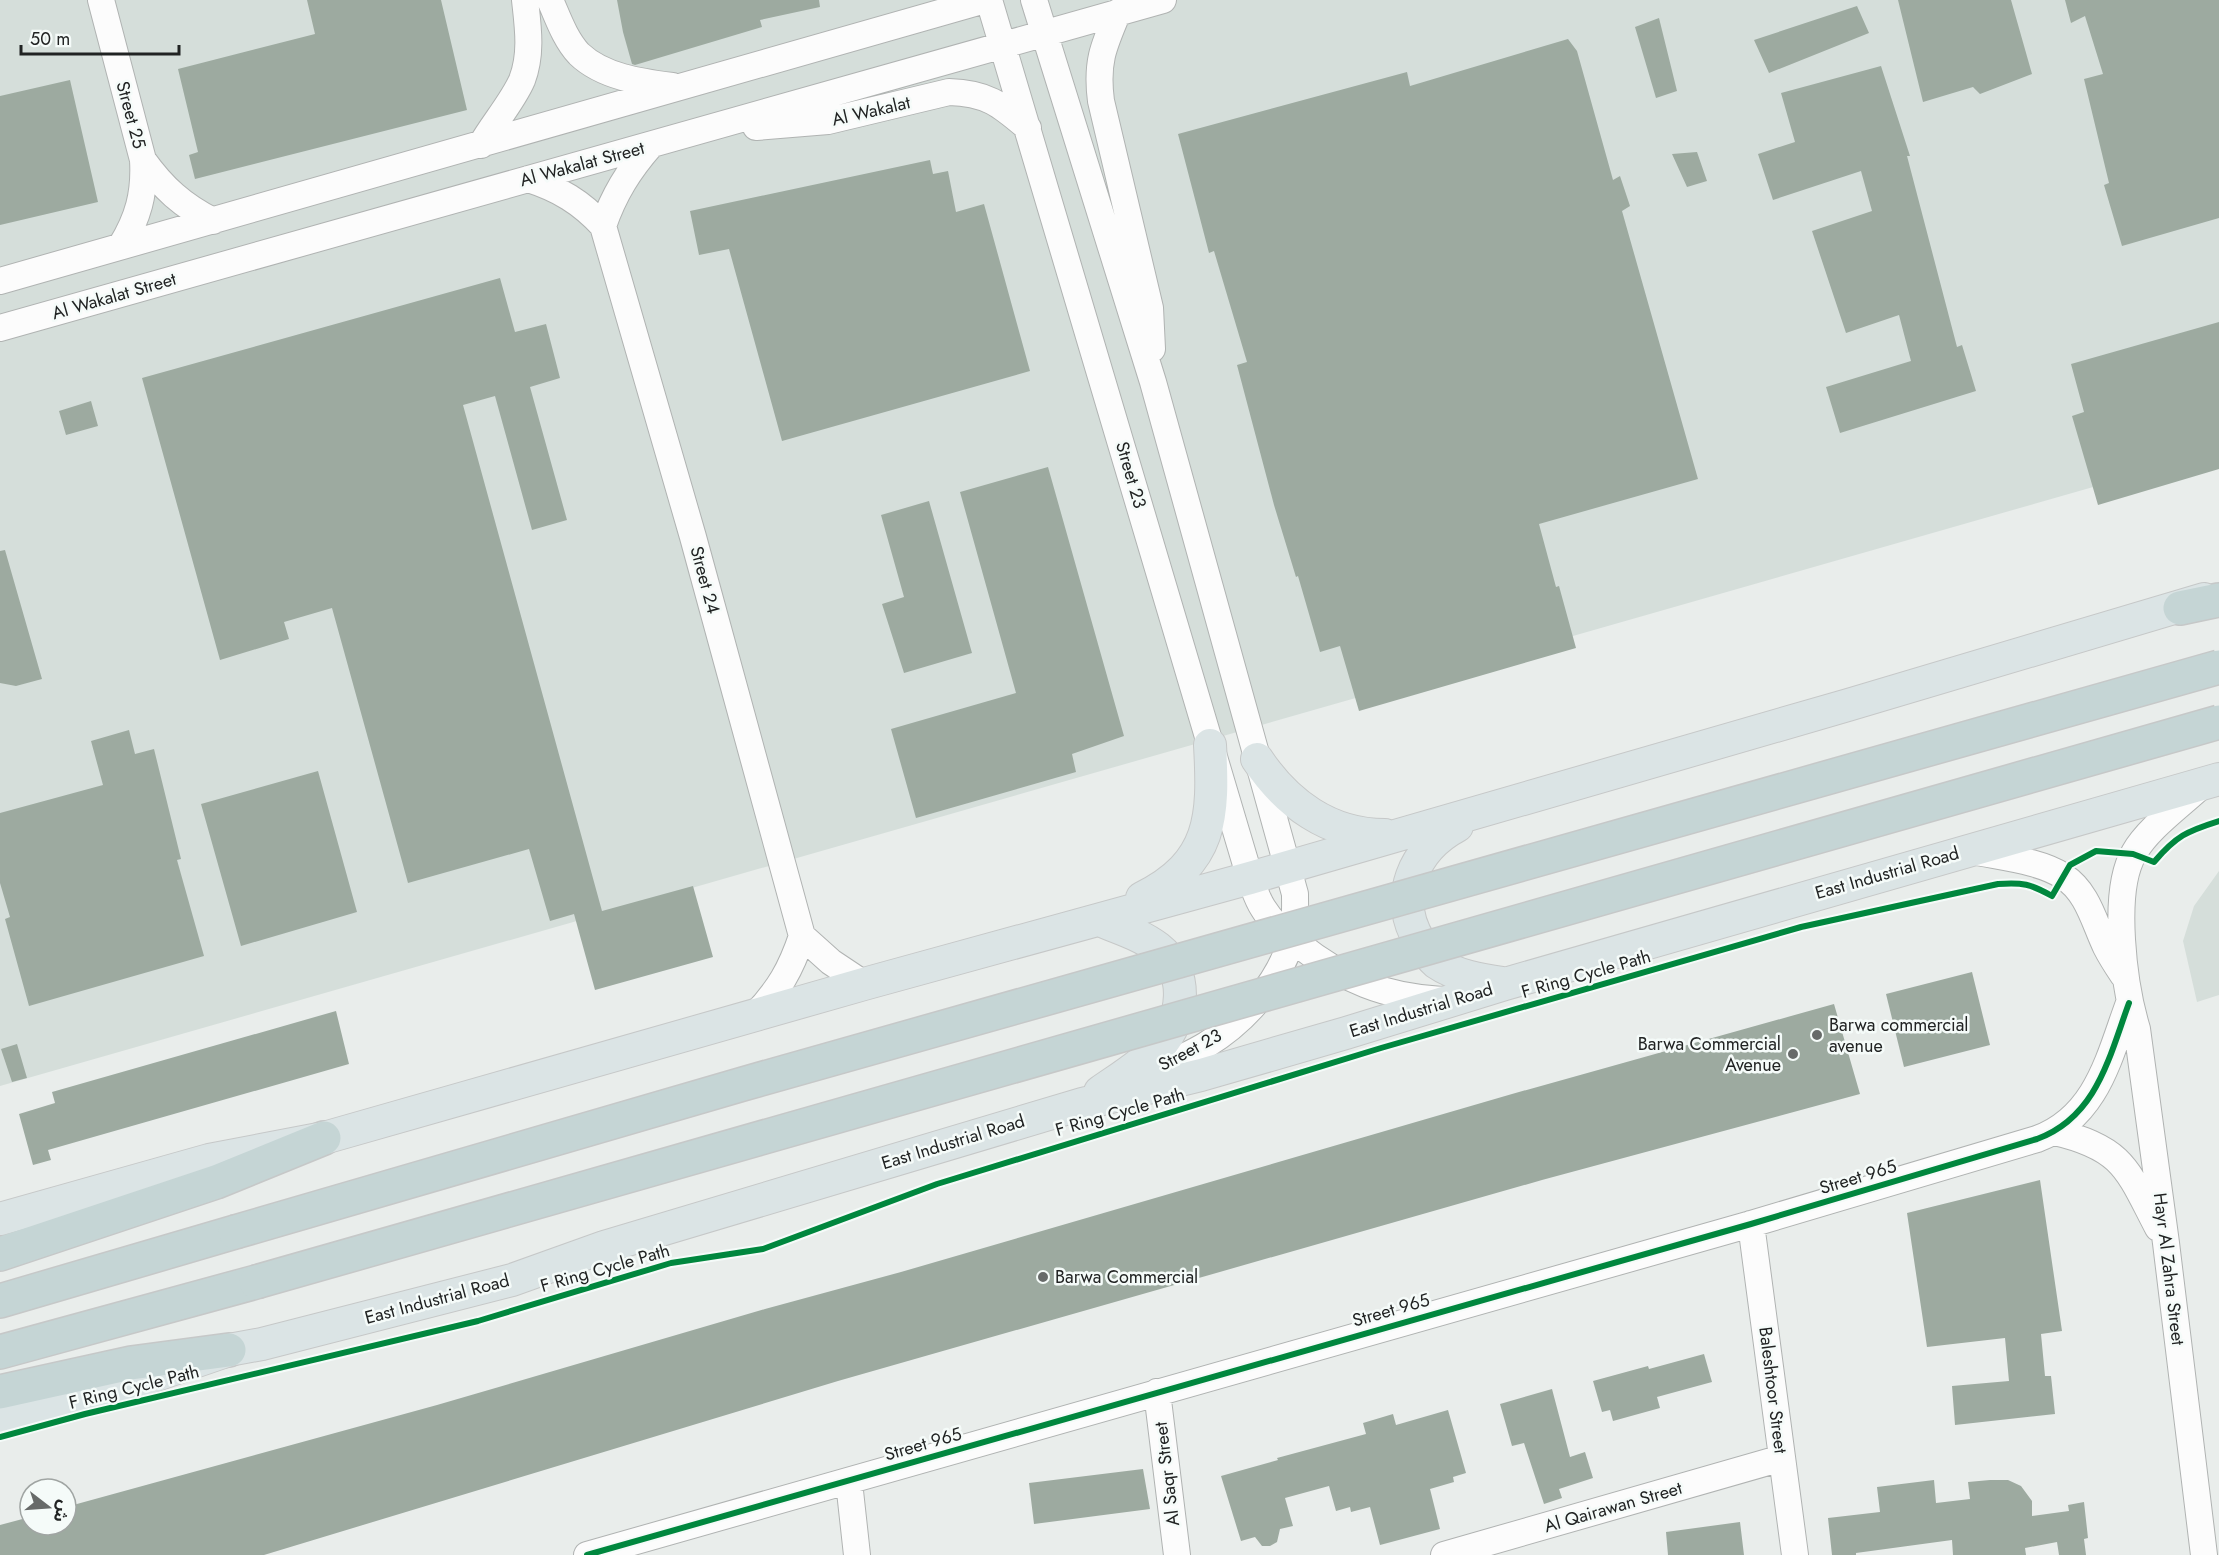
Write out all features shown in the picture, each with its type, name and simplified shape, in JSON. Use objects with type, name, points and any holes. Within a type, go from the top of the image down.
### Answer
[{"type":"highway","points":[[2180,608],[2219,600]]},
{"type":"highway","points":[[0,1301],[766,1078],[2219,667]]},
{"type":"highway","points":[[0,1352],[256,1282],[2219,722]]},
{"type":"highway","points":[[0,1254],[216,1182],[324,1138]]},
{"type":"highway","points":[[0,1392],[131,1363],[228,1350]]},
{"type":"main road","points":[[0,1219],[209,1161],[324,1138],[864,984],[1250,879],[2180,608],[2219,594]]},
{"type":"main road","points":[[1100,920],[1172,881],[1189,864],[1201,846],[1212,796],[1210,745]]},
{"type":"main road","points":[[1257,759],[1270,780],[1287,798],[1307,813],[1352,832],[1401,835]]},
{"type":"main road","name":"East Industrial Road","points":[[0,1416],[133,1383],[228,1350],[262,1344],[512,1281],[604,1247],[1082,1104],[1212,1071],[1966,850],[2212,781]]},
{"type":"main road","points":[[1487,811],[1443,835],[1425,851],[1415,866],[1407,901],[1410,920],[1416,935],[1427,954],[1437,963],[1454,972],[1505,984]]},
{"type":"main road","points":[[1082,1104],[1127,1073],[1161,1045],[1173,1027],[1180,1004],[1181,987],[1178,974],[1170,960],[1146,940],[1100,920]]},
{"type":"street","name":"Street 25","points":[[101,0],[143,160],[144,183],[141,206],[133,227],[121,246]]},
{"type":"street","points":[[482,145],[521,82],[524,72],[529,42],[525,0]]},
{"type":"street","points":[[550,0],[566,36],[580,54],[600,68],[644,83],[684,87]]},
{"type":"street","points":[[904,24],[925,0]]},
{"type":"street","points":[[0,281],[987,0]]},
{"type":"street","name":"Street 23","points":[[987,0],[1028,128],[1250,879],[1262,908],[1277,927],[1318,960],[1369,986],[1412,998],[1451,1000]]},
{"type":"street","name":"Street 23","points":[[1034,0],[1153,382],[1295,894],[1292,939],[1271,984],[1255,1005],[1233,1026],[1205,1046],[1082,1104]]},
{"type":"street","name":"Al Wakalat Street","points":[[0,328],[1163,0]]},
{"type":"street","name":"Street 23","points":[[1118,12],[1100,58],[1098,80],[1150,308],[1153,382]]},
{"type":"street","name":"Al Wakalat","points":[[702,131],[828,121],[949,92],[982,96],[1007,110],[1028,128]]},
{"type":"street","points":[[603,226],[622,182],[651,145]]},
{"type":"street","name":"Street 25","points":[[143,160],[157,180],[173,196],[192,210],[213,221]]},
{"type":"street","name":"Street 24","points":[[528,179],[570,196],[603,226],[693,537],[802,936]]},
{"type":"street","name":"Hayr Al Zahra Street","points":[[2204,1555],[2166,1243],[2137,1029],[2128,993],[2121,917],[2122,889],[2127,867],[2133,854],[2146,837],[2212,781]]},
{"type":"street","name":"Hayr Al Zahra Street","points":[[1966,850],[2040,866],[2063,876],[2073,884],[2090,908],[2128,993]]},
{"type":"street","points":[[754,1016],[771,999],[784,980],[795,958],[802,936],[831,962],[864,984]]},
{"type":"street","name":"Street 965","points":[[587,1555],[1751,1224],[2055,1132],[2082,1109],[2096,1087],[2128,993]]},
{"type":"street","points":[[2055,1132],[2078,1137],[2113,1155],[2127,1169],[2166,1243]]},
{"type":"street","name":"Baleshtoor Street","points":[[1751,1224],[1795,1555]]},
{"type":"street","name":"Al Saqr Street","points":[[1157,1392],[1177,1555]]},
{"type":"street","name":"Al Qairawan Street","points":[[1444,1555],[1488,1549],[1782,1458]]},
{"type":"street","points":[[849,1482],[857,1555]]},
{"type":"shaded area","points":[[0,0],[2219,0],[2219,451],[0,1086]]},
{"type":"shaded area","points":[[2219,871],[2219,995],[2197,1002],[2183,941],[2194,906]]},
{"type":"building","points":[[307,0],[441,0],[467,110],[195,179],[189,155],[198,152],[178,69],[315,34]]},
{"type":"building","points":[[617,0],[819,0],[820,7],[760,20],[762,27],[635,65],[632,64],[623,32]]},
{"type":"building","points":[[1898,0],[2011,0],[2032,74],[1980,94],[1973,87],[1923,102]]},
{"type":"building","points":[[2065,0],[2219,0],[2219,218],[2122,246],[2104,185],[2109,183],[2084,79],[2103,74],[2085,16],[2071,23]]},
{"type":"building","points":[[1857,6],[1869,33],[1769,73],[1754,40]]},
{"type":"building","points":[[1659,18],[1677,91],[1656,98],[1635,27]]},
{"type":"building","points":[[1568,39],[1577,51],[1613,180],[1620,176],[1630,206],[1622,211],[1698,479],[1539,524],[1576,648],[1359,711],[1340,646],[1320,652],[1298,576],[1296,577],[1274,505],[1237,365],[1247,362],[1214,251],[1209,253],[1178,134],[1407,72],[1410,86]]},
{"type":"building","points":[[1881,66],[1910,156],[1907,156],[1957,347],[1962,345],[1976,391],[1840,433],[1826,387],[1911,361],[1899,315],[1846,333],[1812,231],[1872,211],[1861,171],[1773,200],[1758,154],[1795,142],[1781,93]]},
{"type":"building","points":[[70,80],[98,202],[0,225],[0,96]]},
{"type":"building","points":[[1697,152],[1707,181],[1687,187],[1672,154]]},
{"type":"building","points":[[930,160],[933,174],[948,171],[956,212],[984,204],[1030,371],[782,441],[729,249],[699,255],[690,211]]},
{"type":"building","points":[[500,278],[515,332],[546,324],[560,378],[530,387],[567,520],[532,530],[495,396],[463,405],[602,911],[693,886],[713,957],[595,990],[574,914],[550,921],[529,849],[408,883],[332,608],[284,622],[289,639],[220,660],[142,378]]},
{"type":"building","points":[[2219,322],[2219,469],[2098,505],[2072,416],[2084,412],[2071,364]]},
{"type":"building","points":[[91,401],[98,426],[66,435],[59,411]]},
{"type":"building","points":[[1048,467],[1124,736],[1072,754],[1076,772],[916,818],[891,729],[1016,693],[960,492]]},
{"type":"building","points":[[929,501],[972,653],[904,673],[882,604],[904,597],[881,515]]},
{"type":"building","points":[[5,550],[42,679],[16,686],[0,683],[0,551]]},
{"type":"building","points":[[129,730],[135,754],[154,749],[181,859],[177,860],[204,956],[29,1006],[5,919],[10,917],[0,883],[0,813],[103,785],[91,741]]},
{"type":"building","points":[[318,771],[357,912],[241,946],[201,804]]},
{"type":"building","points":[[1972,972],[1990,1045],[1904,1067],[1886,994]]},
{"type":"building","name":"Barwa Commercial","points":[[1834,1004],[1860,1094],[1542,1180],[838,1381],[264,1555],[0,1555],[0,1525],[18,1520],[18,1537],[78,1537],[78,1504],[437,1405],[1512,1094]]},
{"type":"building","points":[[336,1011],[349,1064],[48,1150],[51,1160],[33,1165],[19,1114],[55,1103],[52,1092]]},
{"type":"building","points":[[17,1044],[27,1078],[12,1082],[1,1049]]},
{"type":"building","points":[[2040,1180],[2062,1331],[2041,1334],[2045,1376],[2051,1376],[2055,1414],[1955,1425],[1952,1386],[2009,1381],[2005,1338],[1927,1347],[1907,1213]]},
{"type":"building","points":[[1704,1354],[1712,1382],[1657,1397],[1660,1408],[1613,1421],[1610,1410],[1602,1412],[1593,1381]]},
{"type":"building","points":[[1552,1389],[1570,1457],[1585,1452],[1593,1478],[1559,1489],[1562,1498],[1544,1504],[1524,1443],[1512,1446],[1500,1404]]},
{"type":"building","points":[[1448,1410],[1466,1473],[1453,1477],[1454,1482],[1430,1489],[1440,1529],[1380,1545],[1370,1507],[1351,1512],[1350,1507],[1336,1511],[1329,1486],[1285,1498],[1293,1526],[1280,1529],[1277,1542],[1270,1546],[1262,1546],[1255,1537],[1241,1541],[1221,1476],[1366,1434],[1363,1423],[1393,1414],[1396,1425]]},
{"type":"building","points":[[1143,1469],[1150,1509],[1034,1524],[1029,1483]]},
{"type":"building","points":[[1934,1480],[1936,1503],[1970,1499],[1968,1482],[1990,1480],[2008,1480],[2021,1486],[2032,1501],[2032,1516],[2069,1511],[2068,1505],[2084,1502],[2088,1538],[2084,1539],[2086,1555],[2059,1555],[2057,1542],[2025,1548],[2026,1555],[1953,1555],[1952,1540],[1856,1553],[1856,1555],[1832,1555],[1828,1518],[1880,1512],[1877,1487]]},
{"type":"building","points":[[1740,1522],[1744,1555],[1668,1555],[1666,1532]]},
{"type":"cycle path","name":"F Ring Cycle Path","points":[[0,1437],[85,1414],[478,1321],[671,1263],[763,1249],[937,1184],[1381,1048],[1801,927],[1998,884],[2026,885],[2052,896],[2070,865],[2096,851],[2133,854],[2154,862],[2169,846],[2183,836],[2219,821]]},
{"type":"cycle path","points":[[587,1555],[1751,1224],[2037,1139],[2057,1129],[2074,1116],[2087,1101],[2107,1064],[2129,1003]]},
{"type":"place","name":"Barwa commercial avenue","points":[[1817,1035]]},
{"type":"place","name":"Barwa Commercial Avenue","points":[[1793,1054]]},
{"type":"place","name":"Barwa Commercial","points":[[1043,1277]]}]
